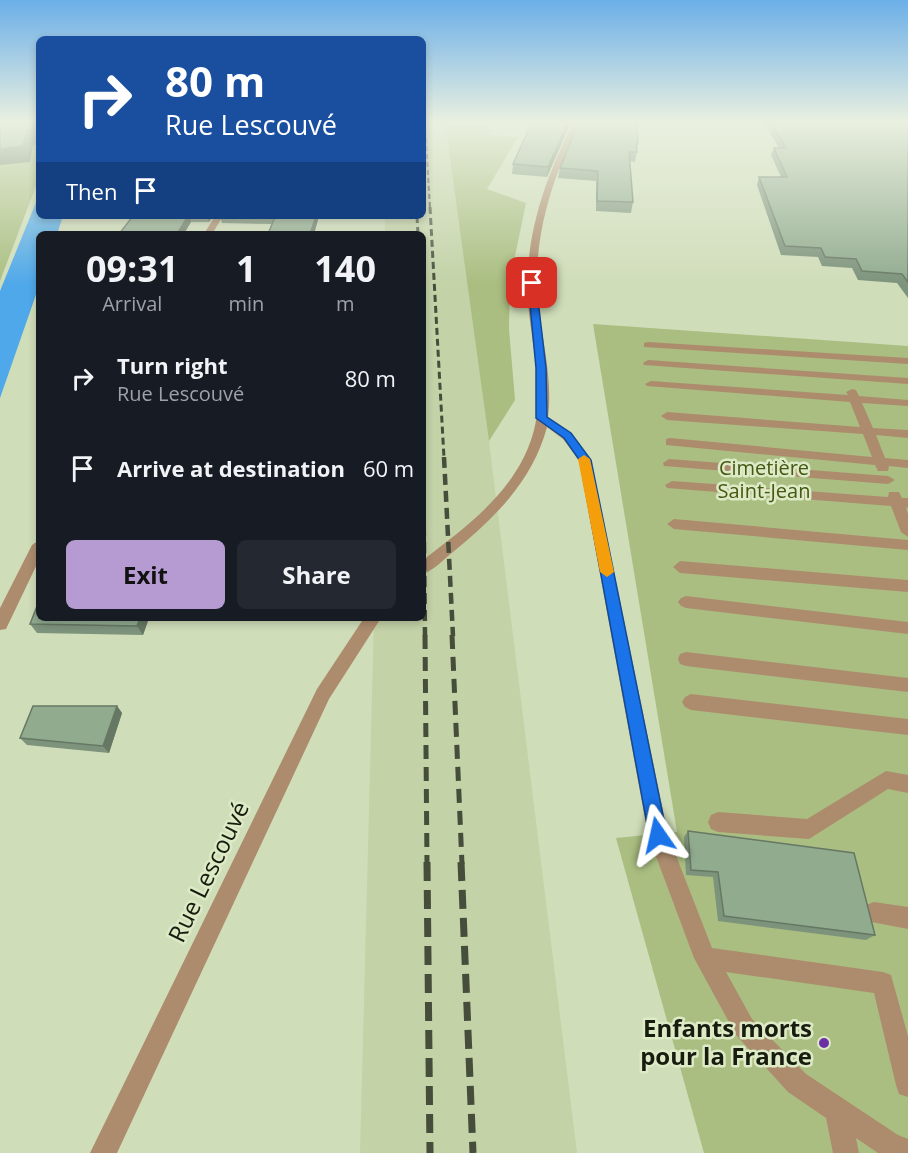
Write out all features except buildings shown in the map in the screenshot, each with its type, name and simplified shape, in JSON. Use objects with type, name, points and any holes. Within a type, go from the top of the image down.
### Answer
[{"type":"street","points":[[426,566],[478,524],[511,490],[538,440],[543,402],[532,264],[544,207],[555,176]]},
{"type":"street","points":[[648,345],[908,361]]},
{"type":"street","points":[[837,356],[888,480],[902,502],[908,532]]},
{"type":"street","points":[[648,363],[908,381]]},
{"type":"street","points":[[651,384],[908,403]]},
{"type":"street","points":[[667,416],[908,434]]},
{"type":"street","points":[[542,418],[567,436],[585,460],[658,835],[705,958],[744,1027],[797,1083],[838,1113],[891,1146],[908,1152]]},
{"type":"street","points":[[670,441],[908,464]]},
{"type":"street","points":[[669,463],[888,480]]},
{"type":"street","points":[[672,485],[902,502]]},
{"type":"street","points":[[674,524],[908,545]]},
{"type":"street","points":[[0,624],[7,593],[36,550]]},
{"type":"street","points":[[680,567],[908,586]]},
{"type":"street","points":[[687,602],[908,628]]},
{"type":"street","name":"Rue Lescouvé","points":[[103,1153],[323,694],[370,621]]},
{"type":"street","points":[[686,659],[908,685]]},
{"type":"street","points":[[691,702],[908,727]]},
{"type":"street","points":[[718,822],[809,829],[886,780],[908,784]]},
{"type":"street","points":[[874,913],[908,918]]},
{"type":"street","points":[[705,958],[883,983],[908,1085]]},
{"type":"street","points":[[838,1113],[846,1153]]},
{"type":"shaded area","points":[[426,176],[452,176],[489,441],[577,1153],[360,1153],[374,621],[426,621],[426,231],[385,231],[385,219],[426,219]]},
{"type":"green space","points":[[0,176],[36,176],[36,186],[0,281]]},
{"type":"green space","points":[[452,176],[495,176],[487,189],[526,203],[510,280],[509,329],[515,400],[489,441]]},
{"type":"green space","name":"Cimetière Saint-Jean","points":[[593,324],[908,346],[908,1153],[704,1153],[616,838],[677,832]]},
{"type":"water","points":[[36,202],[36,219],[62,219],[58,231],[36,231],[36,295],[0,398],[0,291]]},
{"type":"railway","points":[[428,176],[430,209]]},
{"type":"railway","points":[[430,207],[444,458]]},
{"type":"railway","points":[[417,219],[418,231]]},
{"type":"railway","points":[[444,457],[453,636]]},
{"type":"railway","points":[[425,621],[425,636]]},
{"type":"railway","points":[[425,635],[427,864]]},
{"type":"railway","points":[[452,635],[462,864]]},
{"type":"railway","points":[[427,862],[430,1153]]},
{"type":"railway","points":[[461,862],[473,1153]]},
{"type":"slow traffic","points":[[584,459],[607,572]]},
{"type":"place","name":"Enfants morts pour la France","points":[[824,1043]]},
{"type":"route","points":[[532,283],[541,368],[542,418],[567,436],[585,460],[658,835]]}]
